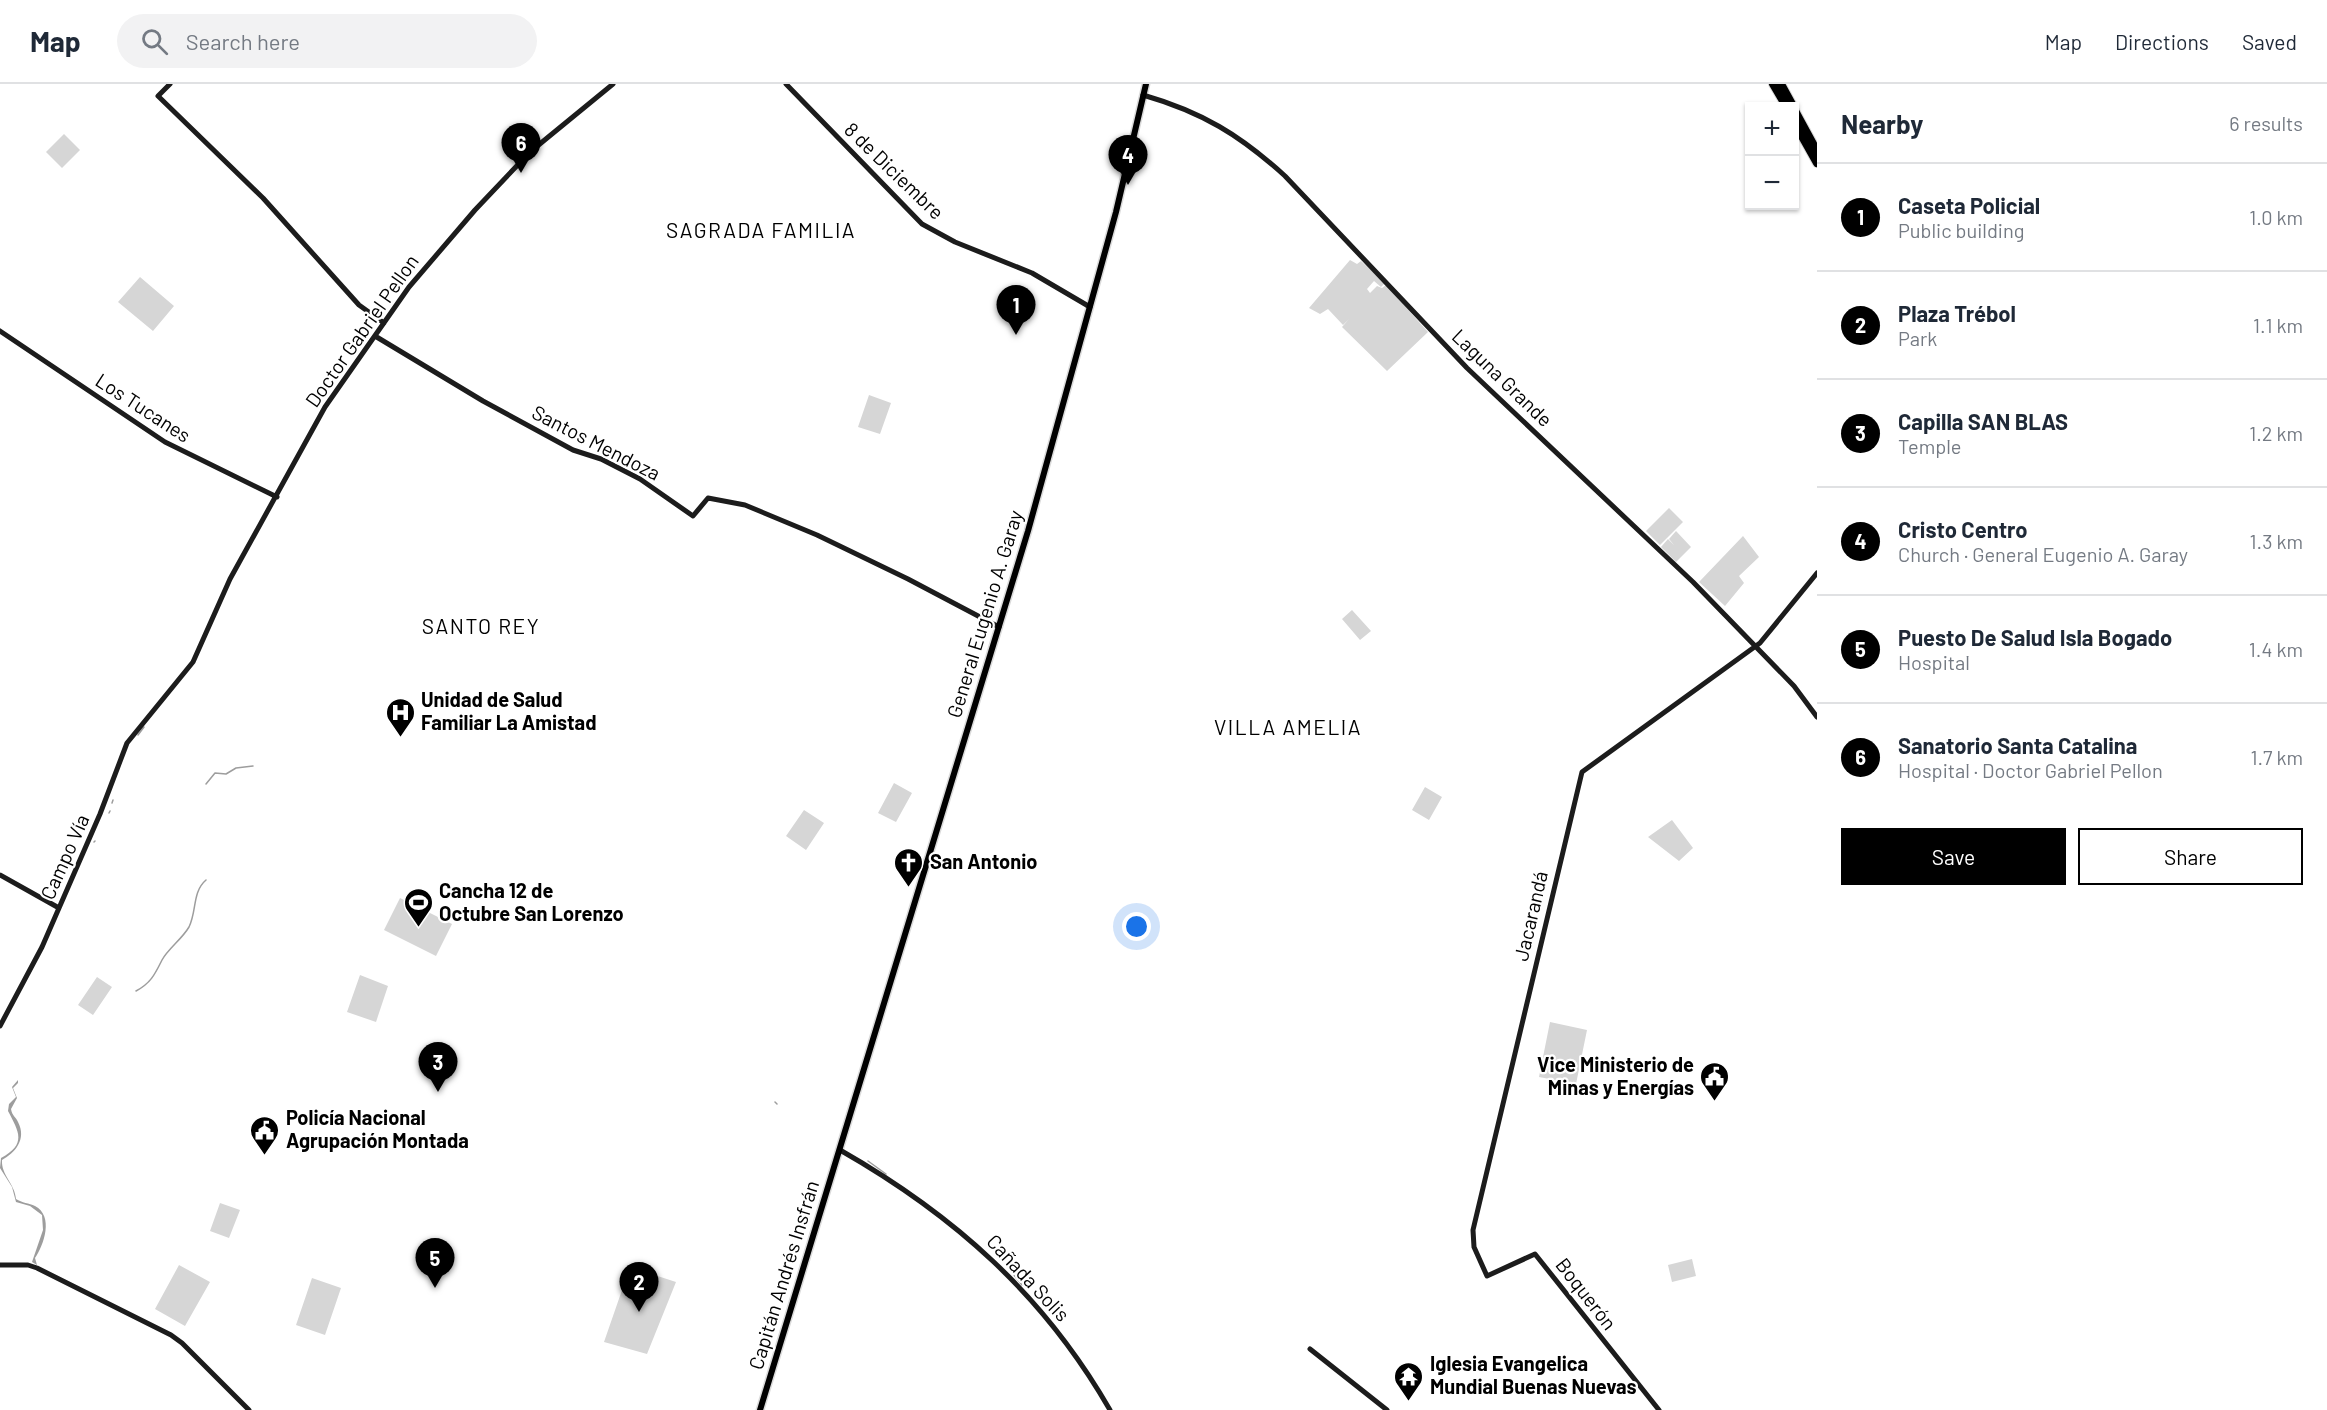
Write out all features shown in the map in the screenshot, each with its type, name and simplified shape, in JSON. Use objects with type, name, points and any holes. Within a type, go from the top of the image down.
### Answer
[{"type":"highway","points":[[1773,84],[1784,102]]},
{"type":"highway","points":[[1781,84],[1791,102]]},
{"type":"highway","points":[[1799,117],[1817,151]]},
{"type":"highway","points":[[1799,131],[1817,163]]},
{"type":"main road","name":"General Eugenio A. Garay","points":[[840,1150],[889,981],[918,898],[999,627],[1090,307],[1146,84]]},
{"type":"main road","name":"Capitán Andrés Insfrán","points":[[760,1410],[840,1150]]},
{"type":"street","points":[[170,84],[158,96],[262,198],[359,305],[384,322]]},
{"type":"street","name":"Doctor Gabriel Pellon","points":[[164,696],[184,674],[230,579],[325,407],[384,322],[429,261],[530,152],[613,84]]},
{"type":"street","name":"8 de Diciembre","points":[[786,84],[922,224],[955,242],[1032,273],[1090,307]]},
{"type":"street","name":"Laguna Grande","points":[[1143,95],[1197,113],[1247,143],[1268,160],[1352,244],[1467,368],[1628,519],[1755,645],[1794,686],[1817,717]]},
{"type":"street","name":"Los Tucanes","points":[[0,331],[165,442],[277,497]]},
{"type":"street","name":"Santos Mendoza","points":[[375,336],[483,401],[565,446],[640,478],[693,516],[710,498],[745,505],[862,556],[999,627]]},
{"type":"street","name":"Jacarandá","points":[[1535,1254],[1487,1275],[1474,1247],[1473,1230],[1579,778],[1586,768],[1768,635],[1817,573]]},
{"type":"street","name":"Campo Vía","points":[[0,1026],[38,957],[100,814],[125,747],[164,696]]},
{"type":"street","points":[[0,874],[58,908]]},
{"type":"street","name":"Cañada Solis","points":[[840,1150],[927,1207],[976,1243],[1000,1266],[1063,1338],[1110,1410]]},
{"type":"street","name":"Boquerón","points":[[1535,1254],[1659,1410]]},
{"type":"street","points":[[0,1265],[28,1265],[37,1268],[171,1335],[182,1343],[249,1410]]},
{"type":"street","points":[[1310,1349],[1387,1410]]},
{"type":"shaded area","points":[[64,134],[80,150],[62,168],[46,152]]},
{"type":"shaded area","points":[[1350,260],[1357,264],[1361,261],[1385,283],[1381,287],[1374,281],[1367,289],[1370,293],[1377,286],[1382,288],[1386,285],[1428,332],[1387,371],[1342,327],[1349,319],[1343,325],[1328,309],[1320,314],[1309,308]]},
{"type":"shaded area","points":[[140,277],[174,306],[153,331],[118,302]]},
{"type":"shaded area","points":[[869,395],[891,403],[880,434],[858,427]]},
{"type":"shaded area","points":[[1669,508],[1683,522],[1660,545],[1646,531]]},
{"type":"shaded area","points":[[1676,531],[1691,547],[1676,562],[1661,547],[1668,539],[1674,545],[1669,539]]},
{"type":"shaded area","points":[[1743,536],[1759,557],[1739,576],[1744,583],[1725,606],[1699,582]]},
{"type":"shaded area","points":[[1352,610],[1371,631],[1360,640],[1342,619]]},
{"type":"shaded area","points":[[894,783],[912,793],[896,822],[878,813]]},
{"type":"shaded area","points":[[1425,787],[1442,797],[1429,820],[1412,810]]},
{"type":"shaded area","points":[[804,810],[824,823],[806,850],[786,836]]},
{"type":"shaded area","points":[[1672,820],[1693,848],[1679,861],[1648,837]]},
{"type":"shaded area","name":"Cancha 12 de Octubre San Lorenzo","points":[[400,898],[452,924],[436,956],[384,930]]},
{"type":"shaded area","points":[[360,975],[388,986],[376,1022],[347,1012]]},
{"type":"shaded area","points":[[97,977],[112,987],[93,1015],[78,1005]]},
{"type":"shaded area","points":[[1550,1022],[1587,1030],[1576,1084],[1539,1077]]},
{"type":"shaded area","points":[[18,1080],[13,1088],[17,1098],[11,1109],[20,1128],[20,1140],[11,1154],[2,1160],[12,1187],[0,1168],[1,1158],[18,1143],[17,1131],[8,1111],[9,1104],[16,1097],[12,1087]]},
{"type":"shaded area","points":[[12,1187],[16,1199],[35,1206],[41,1211],[46,1223],[44,1238],[35,1258],[37,1265],[32,1262],[43,1230],[42,1215],[30,1206],[16,1202]]},
{"type":"shaded area","points":[[220,1203],[240,1210],[229,1238],[210,1231]]},
{"type":"shaded area","points":[[1692,1259],[1696,1276],[1672,1282],[1668,1265]]},
{"type":"shaded area","points":[[179,1265],[210,1282],[185,1326],[155,1309]]},
{"type":"shaded area","points":[[630,1267],[676,1282],[647,1354],[604,1342]]},
{"type":"shaded area","points":[[312,1278],[341,1288],[325,1335],[296,1325]]},
{"type":"waterway","points":[[138,735],[144,727]]},
{"type":"waterway","points":[[206,784],[215,773],[226,774],[236,768],[253,766]]},
{"type":"waterway","points":[[136,991],[152,978],[165,956],[189,927],[199,890],[206,880]]},
{"type":"waterway","points":[[868,1161],[886,1174]]},
{"type":"waterway","points":[[1014,1275],[1022,1285]]},
{"type":"place","name":"Sanatorio Santa Catalina","points":[[521,173]]},
{"type":"place","name":"Cristo Centro","points":[[1128,185]]},
{"type":"place","name":"Caseta Policial","points":[[1016,335]]},
{"type":"place","name":"Unidad de Salud Familiar La Amistad","points":[[400,738]]},
{"type":"place","name":"San Antonio","points":[[909,888]]},
{"type":"place","name":"Cancha 12 de Octubre San Lorenzo","points":[[418,928]]},
{"type":"place","name":"Capilla SAN BLAS","points":[[438,1092]]},
{"type":"place","name":"Vice Ministerio de Minas y Energías","points":[[1715,1102]]},
{"type":"place","name":"Policía Nacional Agrupación Montada","points":[[265,1156]]},
{"type":"place","name":"Puesto De Salud Isla Bogado","points":[[435,1288]]},
{"type":"place","name":"Plaza Trébol","points":[[639,1312]]},
{"type":"place","name":"Iglesia Evangelica Mundial Buenas Nuevas","points":[[1409,1402]]},
{"type":"district","name":"SAGRADA FAMILIA","points":[[761,231]]},
{"type":"district","name":"SANTO REY","points":[[481,627]]},
{"type":"district","name":"VILLA AMELIA","points":[[1288,728]]}]
